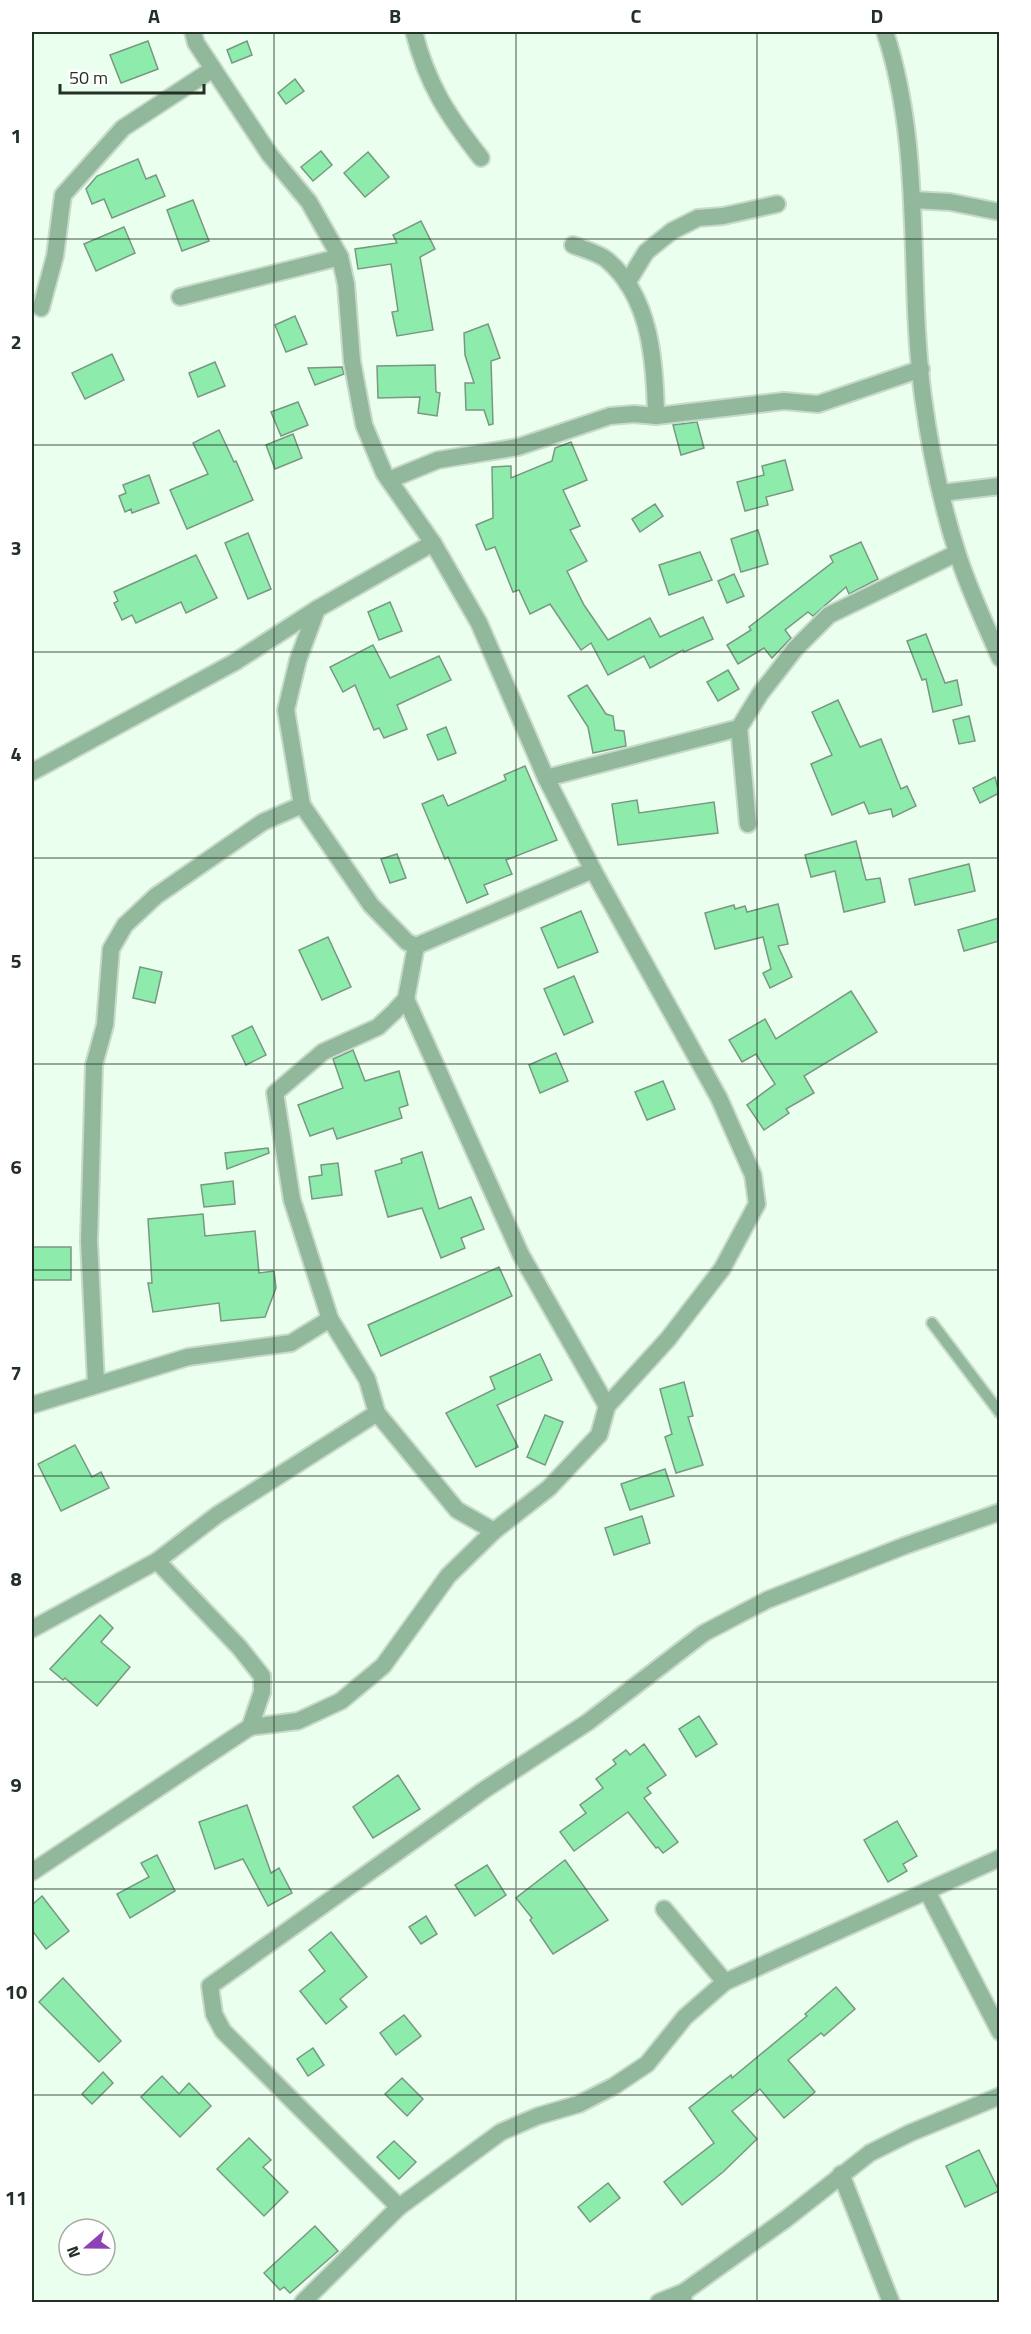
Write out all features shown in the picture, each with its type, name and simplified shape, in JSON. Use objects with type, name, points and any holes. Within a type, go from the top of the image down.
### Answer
[{"type":"street","points":[[32,1872],[250,1727],[298,1721],[341,1701],[383,1666],[448,1576],[494,1531],[549,1488],[599,1435],[607,1406],[668,1340],[722,1269],[757,1204],[753,1175],[719,1098],[593,870],[546,778],[479,623],[433,543],[389,480],[364,425],[352,361],[346,284],[340,257],[309,202],[270,155],[213,69],[193,32]]},
{"type":"street","points":[[414,32],[421,59],[445,112],[481,158]]},
{"type":"street","points":[[885,32],[905,110],[913,200],[923,396],[941,493],[957,553],[999,658]]},
{"type":"street","points":[[41,308],[55,256],[63,195],[123,128],[213,69]]},
{"type":"street","points":[[913,200],[950,202],[999,212]]},
{"type":"street","points":[[627,283],[646,252],[672,231],[699,218],[777,204]]},
{"type":"street","points":[[573,245],[606,258],[627,283],[644,319],[655,362],[656,416]]},
{"type":"street","points":[[180,297],[340,257]]},
{"type":"street","points":[[389,480],[438,460],[518,447],[610,416],[634,414],[656,416],[784,401],[818,404],[921,369]]},
{"type":"street","points":[[941,493],[999,486]]},
{"type":"street","points":[[32,772],[236,662],[317,609],[433,543]]},
{"type":"street","points":[[747,824],[739,728],[760,694],[795,649],[829,615],[957,553]]},
{"type":"street","points":[[317,609],[298,660],[286,710],[302,805],[371,905],[407,942],[416,946],[593,870]]},
{"type":"street","points":[[546,778],[739,728]]},
{"type":"street","points":[[96,1383],[89,1241],[93,1076],[105,1025],[111,949],[125,925],[156,896],[254,828],[302,805]]},
{"type":"street","points":[[416,946],[406,999],[378,1027],[323,1052],[275,1093],[292,1200],[330,1319],[367,1379],[376,1413],[457,1510],[494,1531]]},
{"type":"street","points":[[406,999],[521,1255],[607,1406]]},
{"type":"street","points":[[32,1405],[96,1383],[188,1357],[291,1343],[330,1319]]},
{"type":"street","points":[[32,1629],[157,1561],[217,1515],[376,1413]]},
{"type":"street","points":[[399,2206],[223,2031],[214,2014],[210,1986],[484,1790],[588,1722],[704,1633],[767,1600],[904,1546],[999,1512]]},
{"type":"street","points":[[157,1561],[239,1647],[262,1676],[261,1692],[250,1727]]},
{"type":"street","points":[[303,2302],[399,2206],[501,2132],[538,2116],[579,2104],[614,2086],[647,2064],[685,2017],[725,1982],[999,1858]]},
{"type":"street","points":[[927,1891],[999,2032]]},
{"type":"street","points":[[664,1909],[725,1982]]},
{"type":"street","points":[[659,2302],[683,2297],[870,2153],[910,2133],[999,2096]]},
{"type":"street","points":[[841,2174],[891,2302]]},
{"type":"lane","points":[[932,1323],[999,1413]]},
{"type":"building","points":[[148,41],[158,69],[121,83],[110,55]]},
{"type":"building","points":[[247,41],[252,55],[232,63],[227,50]]},
{"type":"building","points":[[295,79],[304,91],[286,104],[278,93]]},
{"type":"building","points":[[321,151],[332,165],[313,181],[301,167]]},
{"type":"building","points":[[368,152],[389,177],[365,197],[344,173]]},
{"type":"building","points":[[138,159],[146,179],[156,175],[165,196],[112,218],[104,199],[92,204],[86,189],[97,176]]},
{"type":"building","points":[[193,200],[209,241],[182,251],[167,210]]},
{"type":"building","points":[[421,221],[435,249],[420,257],[433,330],[397,336],[392,312],[398,311],[391,264],[358,269],[355,249],[397,243],[393,235]]},
{"type":"building","points":[[124,227],[135,253],[96,271],[84,244]]},
{"type":"building","points":[[295,316],[307,344],[286,352],[275,325]]},
{"type":"building","points":[[488,324],[500,358],[491,361],[493,424],[489,425],[484,410],[466,410],[465,383],[474,383],[465,355],[464,333]]},
{"type":"building","points":[[112,354],[124,380],[85,399],[72,373]]},
{"type":"building","points":[[215,362],[225,386],[198,397],[189,373]]},
{"type":"building","points":[[435,365],[436,392],[440,393],[437,416],[418,413],[420,397],[378,398],[377,366]]},
{"type":"building","points":[[342,367],[344,374],[315,385],[308,368]]},
{"type":"building","points":[[298,402],[308,425],[281,436],[271,412]]},
{"type":"building","points":[[697,422],[704,448],[681,455],[673,425]]},
{"type":"building","points":[[219,430],[253,500],[187,529],[170,490],[208,474],[193,443]]},
{"type":"building","points":[[293,434],[302,458],[275,469],[266,445]]},
{"type":"building","points":[[571,442],[587,480],[563,490],[580,526],[570,530],[587,561],[567,571],[584,605],[608,640],[650,618],[660,637],[703,617],[713,639],[684,652],[683,650],[650,668],[644,656],[608,675],[591,643],[581,650],[550,604],[530,614],[519,590],[513,592],[495,547],[486,550],[476,525],[493,518],[492,467],[511,466],[511,478],[552,461],[555,448]]},
{"type":"building","points":[[785,460],[793,490],[766,497],[768,505],[745,511],[737,482],[764,475],[762,466]]},
{"type":"building","points":[[149,475],[159,503],[132,513],[131,509],[125,512],[119,496],[126,493],[123,485]]},
{"type":"building","points":[[655,504],[663,516],[640,532],[632,519]]},
{"type":"building","points":[[758,530],[768,564],[741,572],[731,539]]},
{"type":"building","points":[[248,533],[271,589],[248,599],[225,543]]},
{"type":"building","points":[[861,542],[878,579],[849,594],[846,587],[813,616],[808,612],[785,630],[791,638],[772,658],[764,648],[738,664],[727,645],[751,630],[749,627],[833,562],[830,556]]},
{"type":"building","points":[[700,552],[712,580],[669,595],[659,565]]},
{"type":"building","points":[[196,555],[217,598],[186,613],[181,602],[136,623],[132,615],[122,620],[114,603],[118,601],[114,592]]},
{"type":"building","points":[[734,574],[744,596],[727,603],[718,581]]},
{"type":"building","points":[[390,602],[402,631],[379,640],[368,612]]},
{"type":"building","points":[[926,634],[945,683],[957,680],[962,705],[933,712],[926,679],[922,680],[907,641]]},
{"type":"building","points":[[373,645],[390,678],[439,656],[451,680],[397,705],[407,729],[384,738],[379,728],[374,730],[355,685],[343,692],[330,667]]},
{"type":"building","points":[[728,670],[739,689],[718,701],[707,682]]},
{"type":"building","points":[[587,685],[606,714],[613,716],[615,730],[624,731],[626,746],[593,753],[588,727],[568,696]]},
{"type":"building","points":[[838,700],[860,747],[881,739],[901,789],[907,786],[916,806],[893,817],[891,809],[869,814],[864,802],[832,815],[811,764],[832,755],[812,712]]},
{"type":"building","points":[[969,716],[975,741],[959,744],[953,720]]},
{"type":"building","points":[[446,727],[456,753],[438,760],[427,735]]},
{"type":"building","points":[[525,766],[557,840],[506,860],[512,874],[484,885],[488,894],[467,903],[448,857],[445,859],[422,804],[443,795],[448,806],[506,780],[504,775]]},
{"type":"building","points":[[995,777],[999,793],[980,803],[973,788]]},
{"type":"building","points":[[637,800],[639,813],[714,802],[718,833],[618,845],[612,804]]},
{"type":"building","points":[[856,841],[866,880],[880,878],[885,902],[844,912],[835,871],[811,877],[805,855]]},
{"type":"building","points":[[397,854],[406,878],[390,883],[381,859]]},
{"type":"building","points":[[969,864],[975,891],[915,905],[909,879]]},
{"type":"building","points":[[778,904],[788,944],[778,946],[792,977],[770,988],[763,973],[771,969],[763,937],[715,949],[705,913],[734,905],[735,909],[745,906],[747,912]]},
{"type":"building","points":[[581,911],[598,952],[558,968],[541,928]]},
{"type":"building","points":[[999,918],[999,941],[964,951],[958,930]]},
{"type":"building","points":[[328,937],[351,987],[322,1000],[299,950]]},
{"type":"building","points":[[140,967],[162,972],[155,1003],[133,998]]},
{"type":"building","points":[[574,976],[593,1022],[564,1035],[544,989]]},
{"type":"building","points":[[851,991],[877,1032],[804,1076],[814,1093],[786,1109],[789,1113],[764,1130],[747,1105],[775,1084],[756,1054],[742,1062],[729,1040],[765,1019],[776,1039]]},
{"type":"building","points":[[252,1026],[266,1055],[246,1065],[232,1036]]},
{"type":"building","points":[[353,1050],[365,1081],[399,1071],[408,1105],[399,1108],[402,1118],[337,1139],[333,1128],[310,1136],[298,1105],[343,1088],[333,1059]]},
{"type":"building","points":[[556,1053],[568,1081],[540,1093],[529,1065]]},
{"type":"building","points":[[663,1081],[675,1109],[647,1120],[635,1092]]},
{"type":"building","points":[[268,1148],[269,1153],[227,1169],[225,1153]]},
{"type":"building","points":[[422,1152],[439,1209],[471,1197],[484,1229],[461,1238],[465,1248],[441,1258],[422,1208],[388,1217],[375,1171],[402,1163],[401,1159]]},
{"type":"building","points":[[338,1163],[342,1195],[312,1199],[309,1177],[322,1175],[321,1165]]},
{"type":"building","points":[[233,1181],[235,1204],[204,1207],[201,1185]]},
{"type":"building","points":[[203,1214],[205,1236],[255,1231],[259,1273],[274,1271],[276,1288],[265,1317],[221,1321],[219,1303],[153,1312],[148,1283],[152,1283],[148,1219]]},
{"type":"building","points":[[32,1247],[71,1247],[71,1280],[32,1280]]},
{"type":"building","points":[[499,1267],[512,1296],[381,1356],[368,1325]]},
{"type":"building","points":[[540,1354],[552,1380],[497,1405],[518,1447],[476,1467],[446,1413],[495,1389],[490,1377]]},
{"type":"building","points":[[684,1382],[693,1416],[688,1417],[703,1465],[676,1473],[665,1437],[672,1434],[660,1389]]},
{"type":"building","points":[[545,1415],[563,1422],[545,1465],[527,1457]]},
{"type":"building","points":[[75,1445],[92,1477],[101,1472],[109,1488],[61,1511],[38,1464]]},
{"type":"building","points":[[665,1469],[674,1496],[630,1510],[621,1484]]},
{"type":"building","points":[[642,1516],[650,1543],[614,1555],[605,1528]]},
{"type":"building","points":[[100,1615],[113,1628],[101,1642],[130,1667],[97,1706],[65,1678],[63,1680],[50,1669]]},
{"type":"building","points":[[699,1716],[717,1744],[696,1757],[679,1729]]},
{"type":"building","points":[[644,1744],[666,1775],[647,1788],[651,1793],[644,1798],[678,1842],[663,1853],[658,1847],[656,1848],[628,1812],[574,1851],[560,1832],[586,1813],[580,1805],[603,1788],[596,1779],[616,1764],[613,1760],[626,1750],[630,1755]]},
{"type":"building","points":[[398,1775],[420,1809],[373,1838],[353,1807]]},
{"type":"building","points":[[247,1805],[271,1873],[279,1868],[292,1893],[268,1906],[243,1859],[215,1869],[199,1822]]},
{"type":"building","points":[[897,1821],[917,1856],[903,1864],[907,1871],[888,1882],[864,1840]]},
{"type":"building","points":[[157,1855],[175,1891],[130,1918],[117,1894],[149,1877],[141,1863]]},
{"type":"building","points":[[565,1860],[608,1920],[553,1954],[530,1920],[532,1918],[516,1898]]},
{"type":"building","points":[[487,1865],[506,1895],[475,1916],[455,1885]]},
{"type":"building","points":[[42,1896],[69,1931],[46,1949],[32,1930],[32,1905]]},
{"type":"building","points":[[426,1916],[437,1934],[421,1944],[409,1927]]},
{"type":"building","points":[[331,1932],[367,1977],[340,1999],[347,2007],[326,2024],[300,1991],[325,1971],[309,1950]]},
{"type":"building","points":[[63,1978],[121,2041],[99,2062],[39,2002]]},
{"type":"building","points":[[836,1987],[855,2009],[824,2036],[821,2033],[788,2060],[815,2092],[784,2118],[760,2089],[732,2111],[757,2139],[723,2172],[682,2205],[664,2182],[714,2143],[689,2108],[731,2075],[732,2078],[807,2016],[805,2014]]},
{"type":"building","points":[[404,2015],[421,2036],[396,2055],[380,2033]]},
{"type":"building","points":[[313,2048],[324,2065],[308,2076],[297,2059]]},
{"type":"building","points":[[103,2072],[113,2083],[92,2104],[82,2094]]},
{"type":"building","points":[[162,2076],[179,2094],[189,2083],[211,2106],[180,2137],[141,2097]]},
{"type":"building","points":[[402,2078],[423,2099],[407,2116],[385,2094]]},
{"type":"building","points":[[249,2138],[271,2160],[263,2167],[288,2192],[264,2216],[217,2169]]},
{"type":"building","points":[[394,2141],[416,2162],[399,2179],[377,2157]]},
{"type":"building","points":[[979,2150],[999,2191],[965,2207],[946,2166]]},
{"type":"building","points":[[608,2183],[620,2198],[590,2222],[578,2207]]},
{"type":"building","points":[[315,2226],[338,2251],[290,2293],[284,2287],[280,2290],[264,2273]]}]
